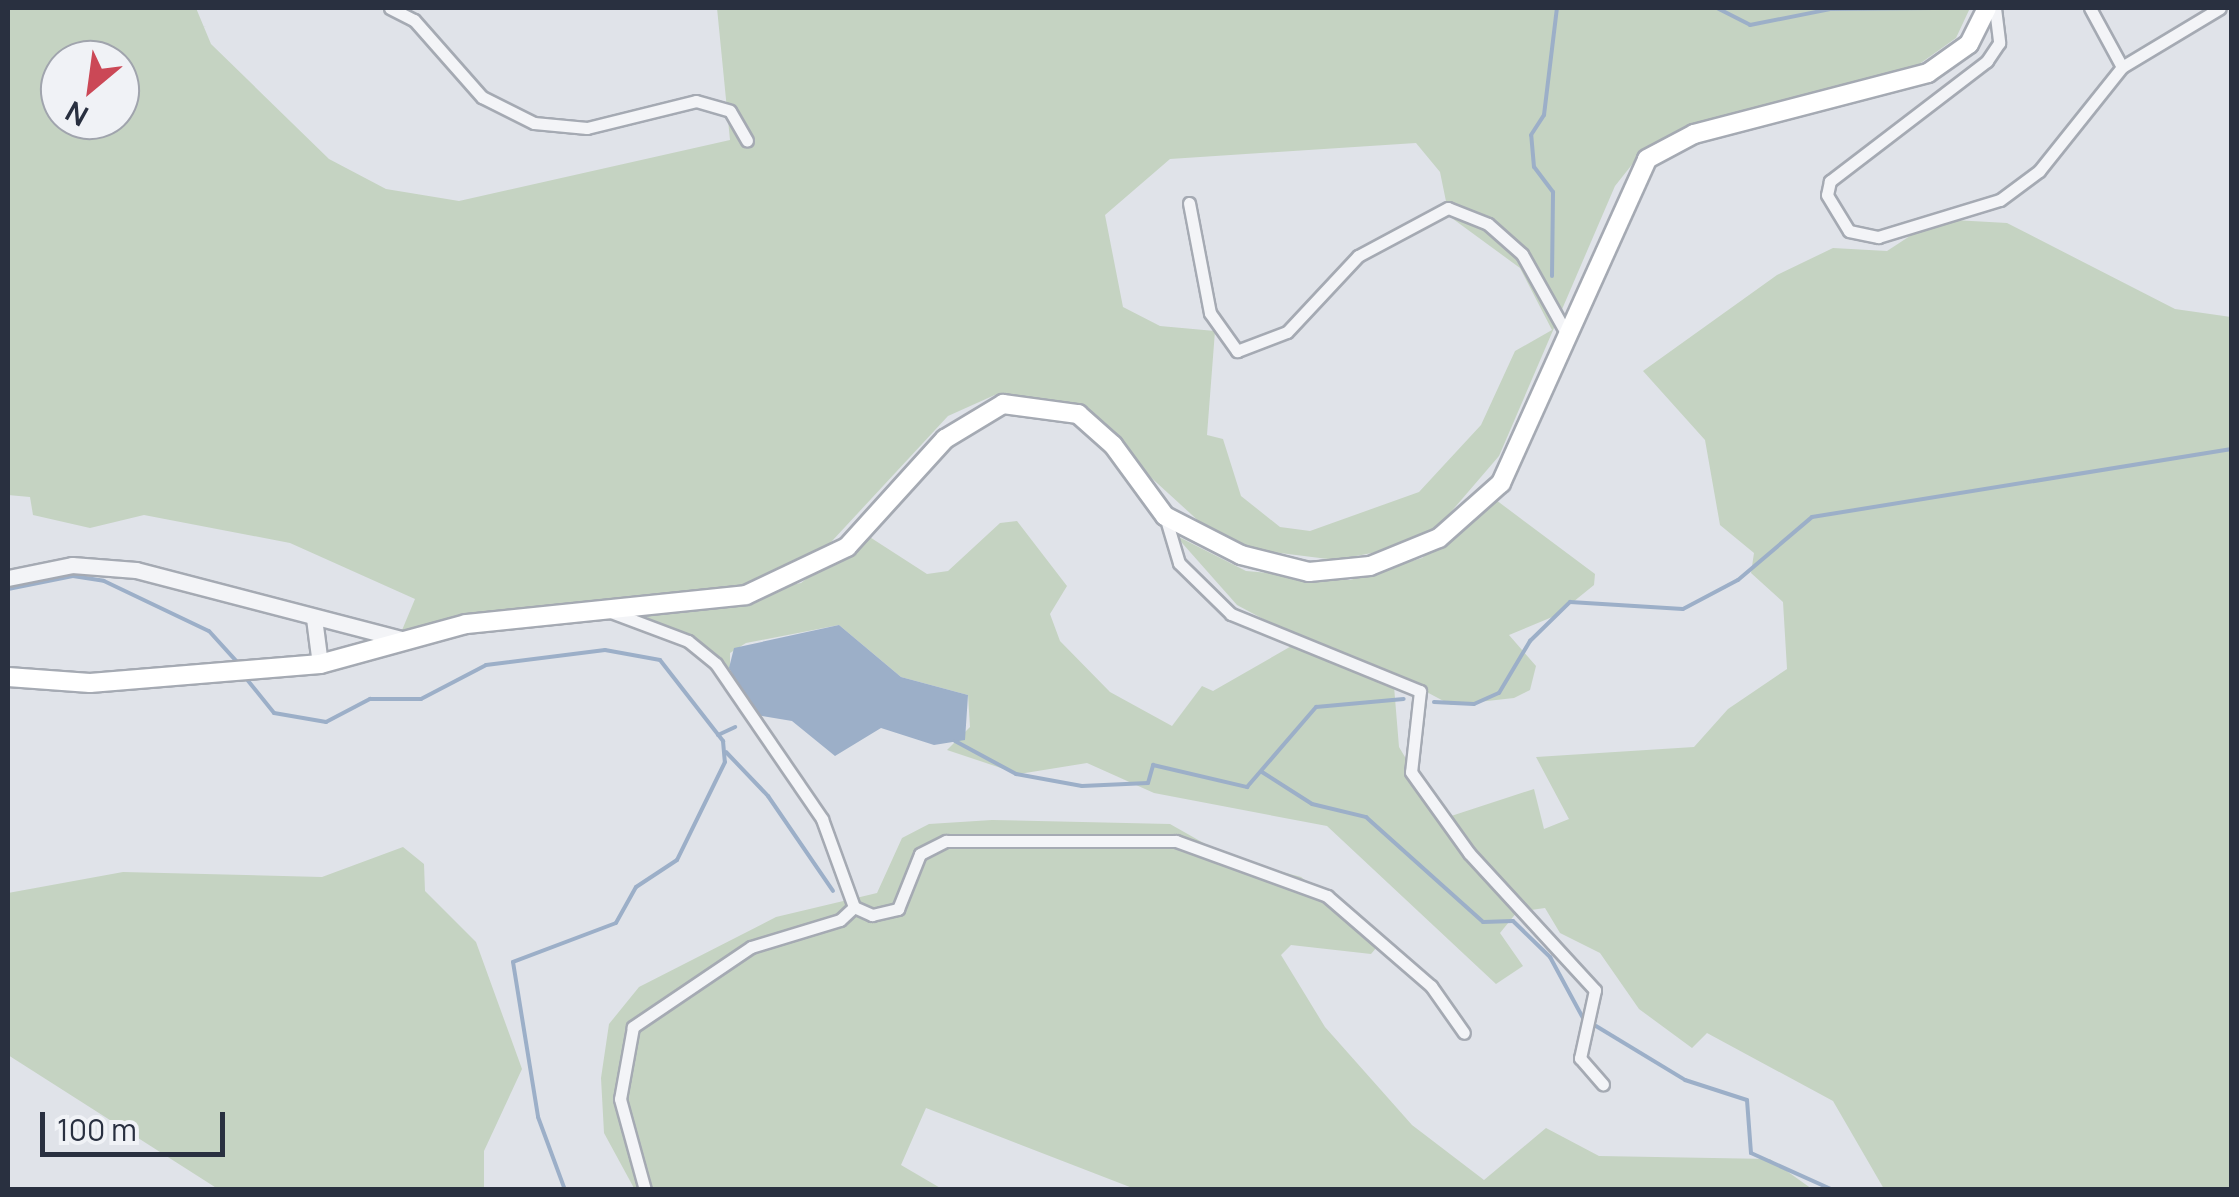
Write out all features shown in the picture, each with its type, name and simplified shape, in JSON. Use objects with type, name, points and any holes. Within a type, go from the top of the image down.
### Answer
[{"type":"main road","points":[[8,677],[90,683],[320,664],[466,624],[611,612],[746,595],[822,565],[964,422],[1003,404],[1078,414],[1113,445],[1165,516],[1241,556],[1309,572],[1405,554],[1464,521],[1501,484],[1647,159],[1694,134],[1928,72],[1969,44],[1987,8]]},
{"type":"street","points":[[390,8],[414,20],[457,76],[519,117],[588,128],[696,101],[730,111],[748,141]]},
{"type":"street","points":[[1995,8],[1999,43],[1987,61],[1830,181],[1827,196],[1849,231],[1878,237],[2000,200],[2038,170],[2122,67],[2220,8]]},
{"type":"street","points":[[2090,8],[2122,67]]},
{"type":"street","points":[[1189,203],[1210,313],[1237,351],[1288,332],[1358,256],[1448,208],[1513,245],[1569,338]]},
{"type":"street","points":[[1165,516],[1179,564],[1232,614],[1420,691],[1411,772],[1469,853],[1595,990],[1580,1058],[1603,1084]]},
{"type":"street","points":[[8,578],[72,564],[136,570],[404,640]]},
{"type":"street","points":[[611,612],[688,642],[716,664],[822,818],[854,907],[872,915],[898,909],[920,854],[946,840],[1176,841],[1327,896],[1431,986],[1464,1034]]},
{"type":"street","points":[[314,618],[320,664]]},
{"type":"street","points":[[645,1190],[620,1098],[633,1027],[752,947],[840,920],[854,907]]},
{"type":"green space","points":[[8,8],[196,8],[211,44],[329,159],[386,189],[459,201],[730,140],[717,8],[1970,8],[1956,38],[1918,65],[1711,123],[1638,157],[1615,186],[1499,456],[1438,527],[1387,550],[1336,560],[1240,548],[1203,525],[1077,410],[997,394],[948,416],[820,554],[748,585],[493,624],[440,641],[400,635],[415,599],[290,543],[144,515],[90,528],[33,515],[30,497],[8,495]],"holes":[[[1416,143],[1440,172],[1449,216],[1520,268],[1552,330],[1515,351],[1481,425],[1419,492],[1310,531],[1280,527],[1241,496],[1223,439],[1207,435],[1215,331],[1160,326],[1123,307],[1105,215],[1170,159]]]},
{"type":"green space","points":[[1936,219],[2007,223],[2175,309],[2231,317],[2231,1189],[1884,1189],[1833,1101],[1707,1033],[1692,1048],[1639,1009],[1600,953],[1560,933],[1545,908],[1517,912],[1500,933],[1523,966],[1496,984],[1327,826],[1154,793],[1087,763],[1019,774],[947,750],[970,727],[968,695],[901,677],[839,625],[746,643],[730,653],[730,669],[640,613],[801,583],[865,534],[927,574],[948,571],[1000,523],[1017,521],[1067,586],[1050,614],[1060,641],[1110,692],[1172,726],[1202,686],[1213,691],[1302,640],[1237,605],[1175,535],[1246,571],[1350,580],[1422,558],[1492,497],[1595,574],[1594,585],[1557,615],[1509,635],[1536,666],[1530,690],[1514,698],[1451,705],[1393,674],[1399,747],[1442,819],[1534,789],[1544,829],[1569,819],[1536,757],[1694,747],[1728,709],[1787,669],[1783,602],[1751,573],[1754,553],[1720,525],[1705,440],[1643,371],[1777,275],[1833,248],[1887,251]]},
{"type":"green space","points":[[992,820],[1170,824],[1230,858],[1301,877],[1382,941],[1371,954],[1291,945],[1281,955],[1325,1027],[1412,1125],[1484,1180],[1546,1128],[1599,1156],[1770,1159],[1812,1189],[1135,1189],[926,1108],[901,1165],[942,1189],[635,1190],[604,1133],[601,1078],[609,1024],[639,987],[776,917],[877,893],[902,838],[929,824]]},
{"type":"green space","points":[[403,847],[424,864],[425,891],[476,942],[522,1069],[484,1151],[484,1189],[218,1189],[8,1055],[8,893],[123,872],[322,877]]},
{"type":"water","points":[[839,625],[901,677],[968,695],[965,740],[934,745],[881,728],[835,756],[792,721],[756,715],[729,668],[734,648]]},
{"type":"waterway","points":[[1552,276],[1553,192],[1534,167],[1531,135],[1544,115],[1557,8]]},
{"type":"waterway","points":[[1717,8],[1750,25],[1831,9],[1934,8]]},
{"type":"waterway","points":[[1434,702],[1474,704],[1499,693],[1530,641],[1570,602],[1683,609],[1738,580],[1812,517],[2232,449]]},
{"type":"waterway","points":[[8,589],[73,576],[104,581],[209,631],[239,664]]},
{"type":"waterway","points":[[245,677],[274,713],[326,722],[370,699],[421,699],[486,665],[605,650],[660,660],[723,741],[725,762],[677,860],[636,887],[616,923],[513,962],[538,1117],[565,1190]]},
{"type":"waterway","points":[[955,741],[1016,774],[1082,786],[1148,783],[1153,765],[1247,787],[1316,707],[1404,699]]},
{"type":"waterway","points":[[718,735],[735,727]]},
{"type":"waterway","points":[[726,752],[768,796],[833,891]]},
{"type":"waterway","points":[[1262,772],[1312,804],[1366,817],[1483,922],[1513,921],[1550,957],[1584,1020]]},
{"type":"waterway","points":[[1596,1026],[1685,1080],[1747,1100],[1751,1153],[1833,1190]]}]
